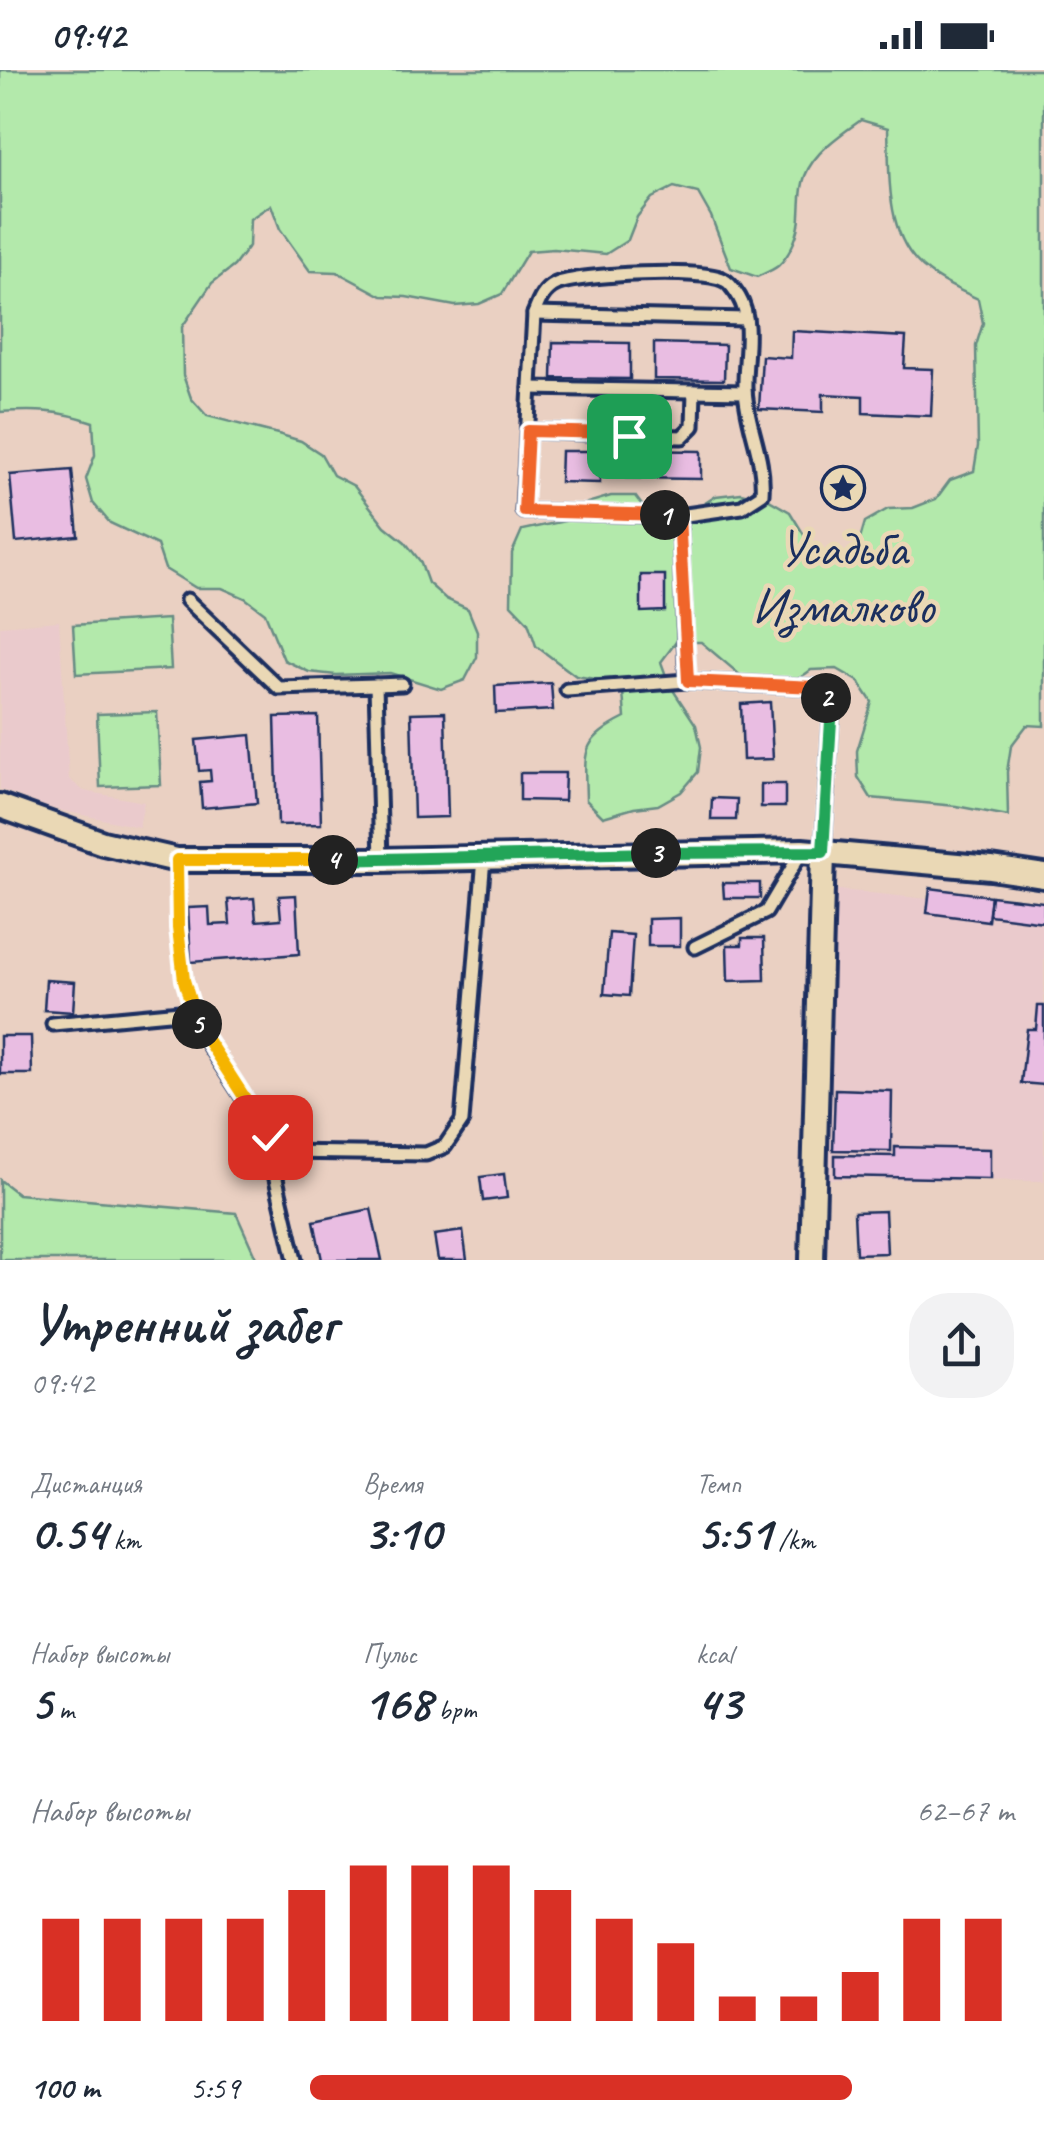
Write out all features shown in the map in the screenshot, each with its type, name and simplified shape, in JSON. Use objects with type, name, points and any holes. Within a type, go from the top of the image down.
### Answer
[{"type":"street","points":[[0,806],[103,843],[177,860],[812,851],[1044,876]]},
{"type":"street","points":[[812,851],[812,1260]]},
{"type":"lane","points":[[700,273],[724,280],[741,298],[746,319],[744,392],[764,474],[762,494],[742,506],[679,516],[524,511],[534,314],[542,294],[555,284],[581,277],[700,273]]},
{"type":"lane","points":[[534,314],[746,319]]},
{"type":"lane","points":[[530,388],[744,392]]},
{"type":"lane","points":[[528,431],[682,437],[694,426],[694,391]]},
{"type":"lane","points":[[679,516],[688,681]]},
{"type":"lane","points":[[188,600],[279,688],[402,684]]},
{"type":"lane","points":[[567,690],[688,681],[815,687],[832,704],[812,851],[766,912],[695,946]]},
{"type":"lane","points":[[376,685],[381,860]]},
{"type":"lane","points":[[282,1152],[426,1154],[445,1146],[462,1121],[484,858]]},
{"type":"lane","points":[[53,1024],[180,1012],[198,1028],[282,1152]]},
{"type":"lane","points":[[282,1152],[276,1178],[295,1260]]},
{"type":"path","points":[[177,860],[184,980],[198,1028]]},
{"type":"shaded area","points":[[59,621],[69,779],[84,791],[144,802],[139,827],[50,808],[0,789],[0,626]]},
{"type":"shaded area","points":[[930,888],[1044,902],[1044,1181],[828,1179],[831,889],[928,899]]},
{"type":"green space","points":[[0,70],[1044,70],[1044,726],[1027,725],[1011,746],[1008,816],[956,806],[871,798],[858,777],[857,751],[872,702],[858,681],[837,669],[811,670],[790,685],[765,683],[740,675],[701,642],[676,642],[661,662],[669,684],[696,725],[701,747],[698,772],[681,792],[658,805],[603,817],[586,800],[586,759],[592,741],[625,718],[623,692],[601,680],[576,676],[536,646],[528,622],[511,604],[512,553],[522,530],[569,520],[587,503],[611,496],[635,496],[651,517],[673,524],[716,496],[741,493],[769,500],[790,512],[817,556],[840,563],[858,546],[865,522],[888,509],[913,508],[936,499],[950,480],[974,471],[978,446],[976,346],[983,323],[978,299],[930,273],[904,244],[892,207],[888,128],[861,120],[821,151],[803,181],[798,228],[791,249],[778,266],[757,277],[731,268],[698,193],[674,187],[652,198],[637,217],[628,240],[606,254],[528,251],[502,294],[479,304],[455,306],[382,296],[337,272],[310,271],[280,229],[271,205],[250,219],[249,246],[234,266],[212,283],[182,327],[183,375],[191,398],[207,416],[301,441],[321,454],[333,475],[354,486],[385,526],[405,542],[420,561],[428,583],[446,599],[468,609],[477,631],[477,657],[465,680],[441,689],[390,673],[309,672],[284,660],[265,613],[245,598],[222,588],[196,588],[165,569],[157,545],[110,523],[93,503],[86,479],[95,455],[93,422],[47,412],[0,412]]},
{"type":"green space","points":[[168,619],[171,669],[76,674],[73,625]]},
{"type":"green space","points":[[157,712],[161,785],[100,787],[97,714]]},
{"type":"green space","points":[[0,1180],[18,1194],[236,1213],[257,1260],[0,1260]]},
{"type":"building","points":[[792,331],[906,337],[904,368],[933,369],[931,416],[863,413],[863,396],[823,394],[823,412],[759,409],[762,356],[791,358]]},
{"type":"building","points":[[553,342],[630,343],[630,379],[552,378]]},
{"type":"building","points":[[654,343],[725,345],[724,380],[654,379]]},
{"type":"building","points":[[625,398],[661,399],[661,428],[625,428]]},
{"type":"building","points":[[627,450],[701,451],[701,479],[626,478]]},
{"type":"building","points":[[561,451],[600,451],[600,483],[560,482]]},
{"type":"building","points":[[72,470],[78,536],[16,542],[10,475]]},
{"type":"building","points":[[641,575],[665,575],[665,611],[641,612]]},
{"type":"building","points":[[551,683],[553,710],[496,713],[495,686]]},
{"type":"building","points":[[770,702],[773,759],[743,760],[741,704]]},
{"type":"building","points":[[445,712],[448,817],[414,818],[411,713]]},
{"type":"building","points":[[318,716],[321,824],[278,825],[275,717]]},
{"type":"building","points":[[251,735],[257,803],[202,808],[200,782],[211,781],[210,770],[199,771],[196,740]]},
{"type":"building","points":[[520,773],[565,773],[564,801],[520,800]]},
{"type":"building","points":[[761,784],[785,784],[785,807],[761,807]]},
{"type":"building","points":[[712,798],[737,799],[736,820],[711,820]]},
{"type":"building","points":[[723,883],[760,883],[760,898],[724,898]]},
{"type":"building","points":[[930,888],[991,896],[988,921],[927,913]]},
{"type":"building","points":[[296,895],[299,954],[191,962],[188,908],[209,907],[210,925],[230,924],[228,900],[254,898],[256,921],[281,919],[279,896]]},
{"type":"building","points":[[991,896],[1044,902],[1044,922],[989,915]]},
{"type":"building","points":[[680,918],[680,946],[648,946],[648,919]]},
{"type":"building","points":[[609,933],[633,935],[629,996],[604,994]]},
{"type":"building","points":[[742,938],[764,938],[765,980],[728,981],[727,945],[742,945]]},
{"type":"building","points":[[46,980],[75,982],[73,1012],[44,1010]]},
{"type":"building","points":[[1038,1006],[1044,1006],[1044,1085],[1021,1083],[1027,1029],[1036,1029]]},
{"type":"building","points":[[0,1036],[31,1036],[32,1074],[0,1074]]},
{"type":"building","points":[[835,1089],[892,1091],[891,1151],[833,1150]]},
{"type":"building","points":[[895,1147],[990,1149],[990,1179],[835,1176],[835,1155],[895,1156]]},
{"type":"building","points":[[504,1174],[507,1198],[483,1201],[480,1177]]},
{"type":"building","points":[[371,1209],[382,1260],[322,1260],[314,1221]]},
{"type":"building","points":[[885,1211],[887,1253],[856,1254],[854,1212]]},
{"type":"building","points":[[463,1231],[467,1260],[438,1260],[434,1235]]},
{"type":"place","name":"Усадьба Измалково","points":[[843,488]]},
{"type":"route","points":[[270,1137],[198,1028],[184,980],[177,860],[823,852],[832,704],[815,687],[688,681],[679,516],[524,511],[528,431],[629,436]]}]
